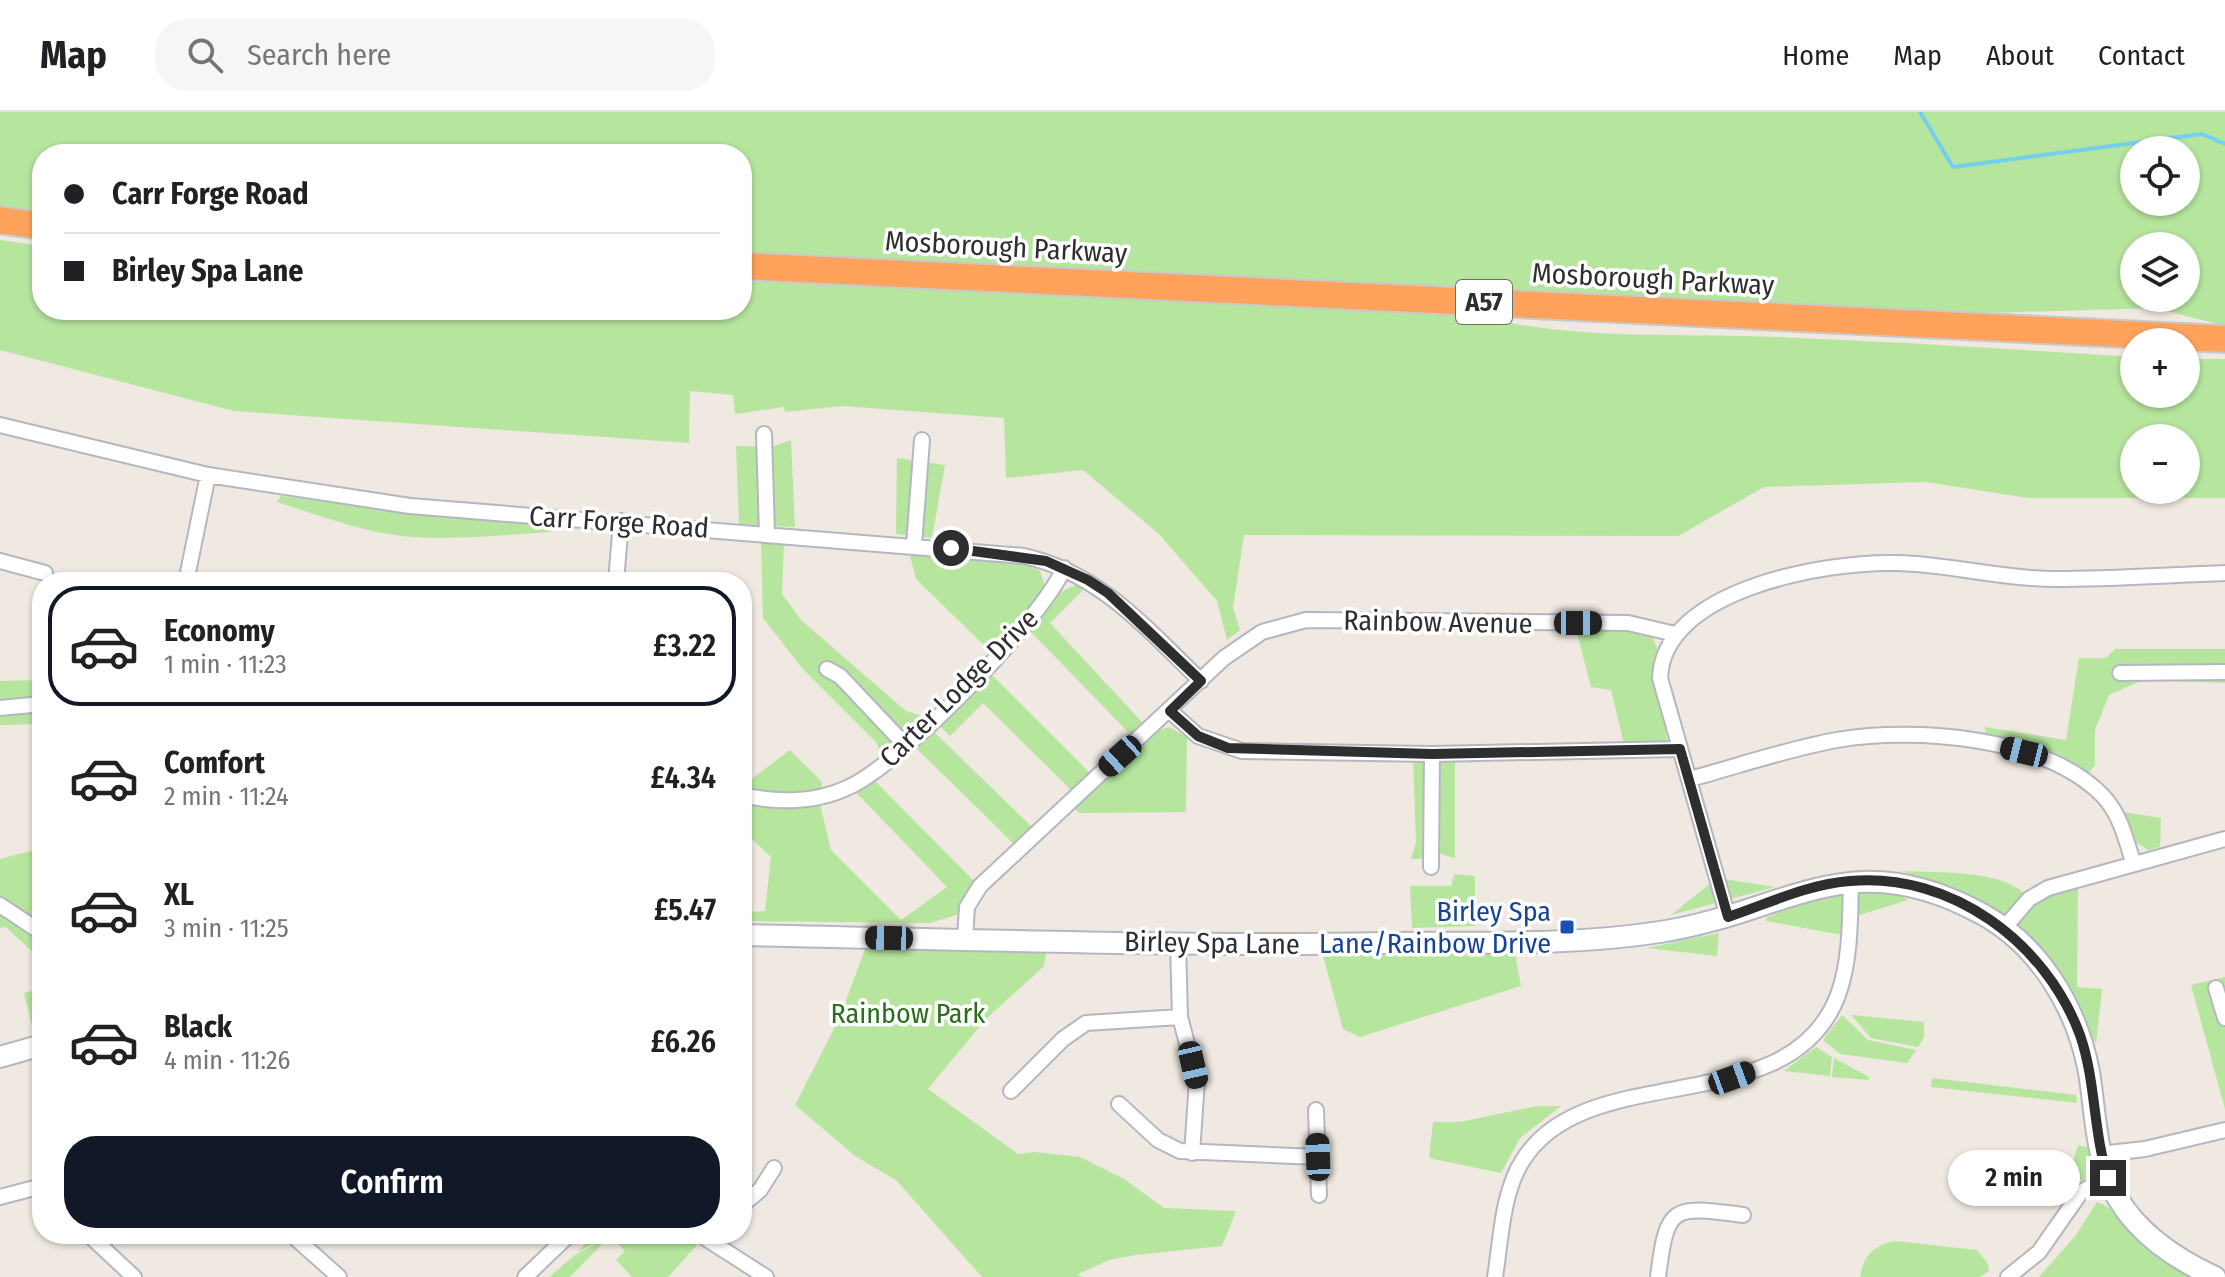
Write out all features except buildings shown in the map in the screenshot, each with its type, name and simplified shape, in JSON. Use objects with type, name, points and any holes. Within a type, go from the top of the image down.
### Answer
[{"type":"highway","points":[[0,220],[32,225]]},
{"type":"highway","name":"Mosborough Parkway","points":[[752,266],[2225,339]]},
{"type":"street","name":"Carr Forge Road","points":[[0,425],[208,475],[410,506],[1024,556],[1064,568],[1108,593],[1201,681]]},
{"type":"street","points":[[764,434],[767,534]]},
{"type":"street","points":[[914,545],[922,440]]},
{"type":"street","points":[[188,572],[208,475]]},
{"type":"street","points":[[617,572],[621,521]]},
{"type":"street","points":[[0,561],[41,572]]},
{"type":"street","points":[[1728,917],[1660,678],[1663,657],[1675,634],[1696,614],[1735,595],[1777,580],[1837,566],[1919,564],[2053,579],[2225,573]]},
{"type":"street","name":"Carter Lodge Drive","points":[[752,796],[789,800],[830,795],[869,776],[906,746],[1041,608],[1064,568]]},
{"type":"street","name":"Rainbow Avenue","points":[[965,939],[967,907],[980,886],[1241,644],[1262,632],[1290,622],[1628,623],[1675,634]]},
{"type":"street","points":[[827,669],[840,676],[906,746]]},
{"type":"street","points":[[2120,673],[2225,672]]},
{"type":"street","points":[[0,708],[32,705]]},
{"type":"street","points":[[1170,711],[1198,736],[1237,750],[1432,754],[1680,749]]},
{"type":"street","points":[[1690,779],[1804,747],[1862,736],[1908,736],[1994,744],[2046,760],[2090,784],[2112,808],[2125,833],[2133,862]]},
{"type":"street","points":[[1431,867],[1432,754]]},
{"type":"street","points":[[2004,928],[2029,899],[2048,888],[2225,839]]},
{"type":"street","points":[[1495,1277],[1515,1173],[1536,1143],[1550,1130],[1592,1109],[1732,1078],[1780,1057],[1814,1031],[1828,1015],[1841,984],[1851,880]]},
{"type":"street","name":"Birley Spa Lane","points":[[752,935],[1343,944],[1591,939],[1661,932],[1728,917],[1811,888],[1851,880],[1905,885],[1975,910],[2004,928],[2042,965],[2071,1012],[2089,1074],[2100,1154],[2108,1178],[2126,1210],[2150,1237],[2172,1254],[2215,1277]]},
{"type":"street","points":[[0,905],[32,921]]},
{"type":"street","points":[[1178,943],[1180,1017],[1197,1081],[1192,1153]]},
{"type":"street","points":[[2216,988],[2225,1018]]},
{"type":"street","points":[[1011,1091],[1063,1039],[1086,1023],[1180,1017]]},
{"type":"street","points":[[0,1057],[32,1048]]},
{"type":"street","points":[[1119,1104],[1158,1140],[1192,1153],[1318,1157]]},
{"type":"street","points":[[1316,1110],[1319,1195]]},
{"type":"street","points":[[2100,1154],[2145,1149],[2225,1130]]},
{"type":"street","points":[[752,1197],[774,1168]]},
{"type":"street","points":[[2008,1277],[2039,1252],[2081,1192],[2108,1178]]},
{"type":"street","points":[[0,1197],[32,1189]]},
{"type":"street","points":[[1658,1277],[1664,1230],[1674,1217],[1690,1209],[1743,1215]]},
{"type":"street","points":[[99,1244],[134,1277]]},
{"type":"street","points":[[302,1244],[339,1277]]},
{"type":"street","points":[[525,1277],[560,1244]]},
{"type":"street","points":[[719,1244],[766,1277]]},
{"type":"green space","points":[[0,112],[2225,112],[2225,326],[2171,312],[2200,312],[2200,232],[2120,232],[2120,309],[1986,313],[752,253],[752,144],[32,144],[32,211],[0,206]]},
{"type":"green space","points":[[0,240],[32,245],[32,320],[752,320],[752,281],[1475,315],[1549,329],[1587,332],[1822,339],[2120,356],[2120,408],[2200,408],[2200,359],[2225,359],[2225,498],[2200,498],[2200,424],[2120,424],[2120,498],[2028,498],[1926,482],[1764,487],[1678,536],[1244,535],[1233,608],[1240,630],[1227,640],[1217,601],[1159,534],[1083,470],[1006,478],[1004,418],[843,406],[785,412],[784,407],[735,414],[733,395],[690,391],[689,443],[234,411],[0,350]]},
{"type":"green space","points":[[791,440],[795,527],[739,524],[736,446],[771,447]]},
{"type":"green space","points":[[897,458],[945,465],[932,538],[896,534]]},
{"type":"green space","points":[[281,496],[409,513],[551,521],[550,532],[458,538],[386,534],[277,502]]},
{"type":"green space","points":[[784,541],[782,594],[801,620],[906,711],[925,717],[882,760],[877,743],[802,668],[763,618],[761,542]]},
{"type":"green space","points":[[909,552],[1023,564],[1040,571],[1045,587],[1039,600],[992,653],[916,579]]},
{"type":"green space","points":[[1078,585],[1085,588],[1050,623],[1142,722],[1131,735],[1030,631],[1056,597]]},
{"type":"green space","points":[[1576,629],[1636,630],[1651,635],[1659,652],[1654,671],[1667,739],[1661,744],[1624,744],[1611,690],[1591,687]]},
{"type":"green space","points":[[2115,649],[2225,649],[2225,683],[2143,680],[2109,695],[2095,730],[2095,765],[2089,773],[2052,754],[1985,737],[1985,727],[2066,740],[2079,658],[2106,658]]},
{"type":"green space","points":[[988,671],[1090,773],[1072,791],[983,703],[950,736],[937,723]]},
{"type":"green space","points":[[32,680],[32,724],[0,725],[0,681]]},
{"type":"green space","points":[[1169,727],[1187,737],[1186,812],[1080,813],[1072,807],[1154,732]]},
{"type":"green space","points":[[931,729],[1032,827],[1015,845],[914,746]]},
{"type":"green space","points":[[790,750],[822,782],[820,804],[831,850],[901,920],[947,887],[850,786],[876,782],[974,881],[960,914],[930,923],[752,921],[752,910],[765,911],[771,857],[752,839],[752,778]]},
{"type":"green space","points":[[1455,758],[1455,858],[1427,850],[1421,859],[1411,859],[1416,842],[1413,761]]},
{"type":"green space","points":[[2123,812],[2161,818],[2160,847],[2148,850],[2134,841]]},
{"type":"green space","points":[[32,851],[32,952],[6,927],[0,928],[0,859]]},
{"type":"green space","points":[[1902,871],[1989,877],[2019,889],[2029,899],[2078,883],[2077,987],[2102,989],[2096,1044],[2069,991],[1996,911]]},
{"type":"green space","points":[[1454,874],[1475,876],[1475,926],[1412,928],[1410,886],[1451,886]]},
{"type":"green space","points":[[1717,878],[1775,887],[1671,915]]},
{"type":"green space","points":[[1890,891],[1908,900],[1850,918],[1848,936],[1766,921],[1766,918],[1810,899],[1851,892]]},
{"type":"green space","points":[[1719,933],[1717,956],[1647,948]]},
{"type":"green space","name":"Rainbow Park","points":[[865,949],[1046,953],[1044,966],[985,1020],[928,1089],[1018,1154],[1035,1152],[1080,1157],[1124,1179],[1164,1208],[1236,1211],[1222,1246],[1109,1260],[1078,1274],[1081,1277],[982,1277],[896,1180],[855,1156],[795,1105],[840,1017]]},
{"type":"green space","points":[[1515,954],[1521,986],[1360,1037],[1343,1029],[1323,956]]},
{"type":"green space","points":[[2225,977],[2225,1109],[2191,985]]},
{"type":"green space","points":[[32,991],[32,1026],[24,993]]},
{"type":"green space","points":[[1842,1015],[1868,1040],[1916,1050],[1907,1063],[1840,1054],[1823,1040]]},
{"type":"green space","points":[[1851,1015],[1924,1022],[1924,1037],[1918,1047],[1871,1038]]},
{"type":"green space","points":[[1816,1047],[1832,1057],[1830,1076],[1784,1071]]},
{"type":"green space","points":[[1834,1058],[1869,1077],[1869,1080],[1832,1077]]},
{"type":"green space","points":[[1932,1078],[2076,1095],[2077,1103],[1931,1087]]},
{"type":"green space","points":[[1537,1106],[1561,1106],[1520,1138],[1501,1173],[1429,1158],[1433,1122],[1460,1122]]},
{"type":"green space","points":[[2078,1145],[2092,1148],[2095,1170],[2087,1181],[2078,1180],[2070,1171]]},
{"type":"green space","points":[[2097,1202],[2115,1213],[2144,1244],[2191,1274],[2191,1277],[2039,1277],[2076,1235]]},
{"type":"green space","points":[[1895,1241],[1977,1250],[1988,1264],[1989,1271],[1980,1277],[1860,1277],[1871,1252]]},
{"type":"green space","points":[[596,1244],[602,1244],[570,1277],[549,1277],[575,1255]]},
{"type":"green space","points":[[618,1244],[697,1245],[668,1277],[632,1277],[616,1260],[625,1251]]},
{"type":"waterway","points":[[1920,112],[1953,167],[2202,134],[2225,144]]},
{"type":"place","name":"Birley Spa Lane/Rainbow Drive","points":[[1567,927]]},
{"type":"route","points":[[951,548],[1046,561],[1108,593],[1201,681],[1170,711],[1198,736],[1228,748],[1242,751],[1432,754],[1680,749],[1728,917],[1811,888],[1868,880],[1905,885],[1960,903],[2004,928],[2024,945],[2042,965],[2071,1012],[2089,1074],[2097,1138],[2108,1178]]}]
